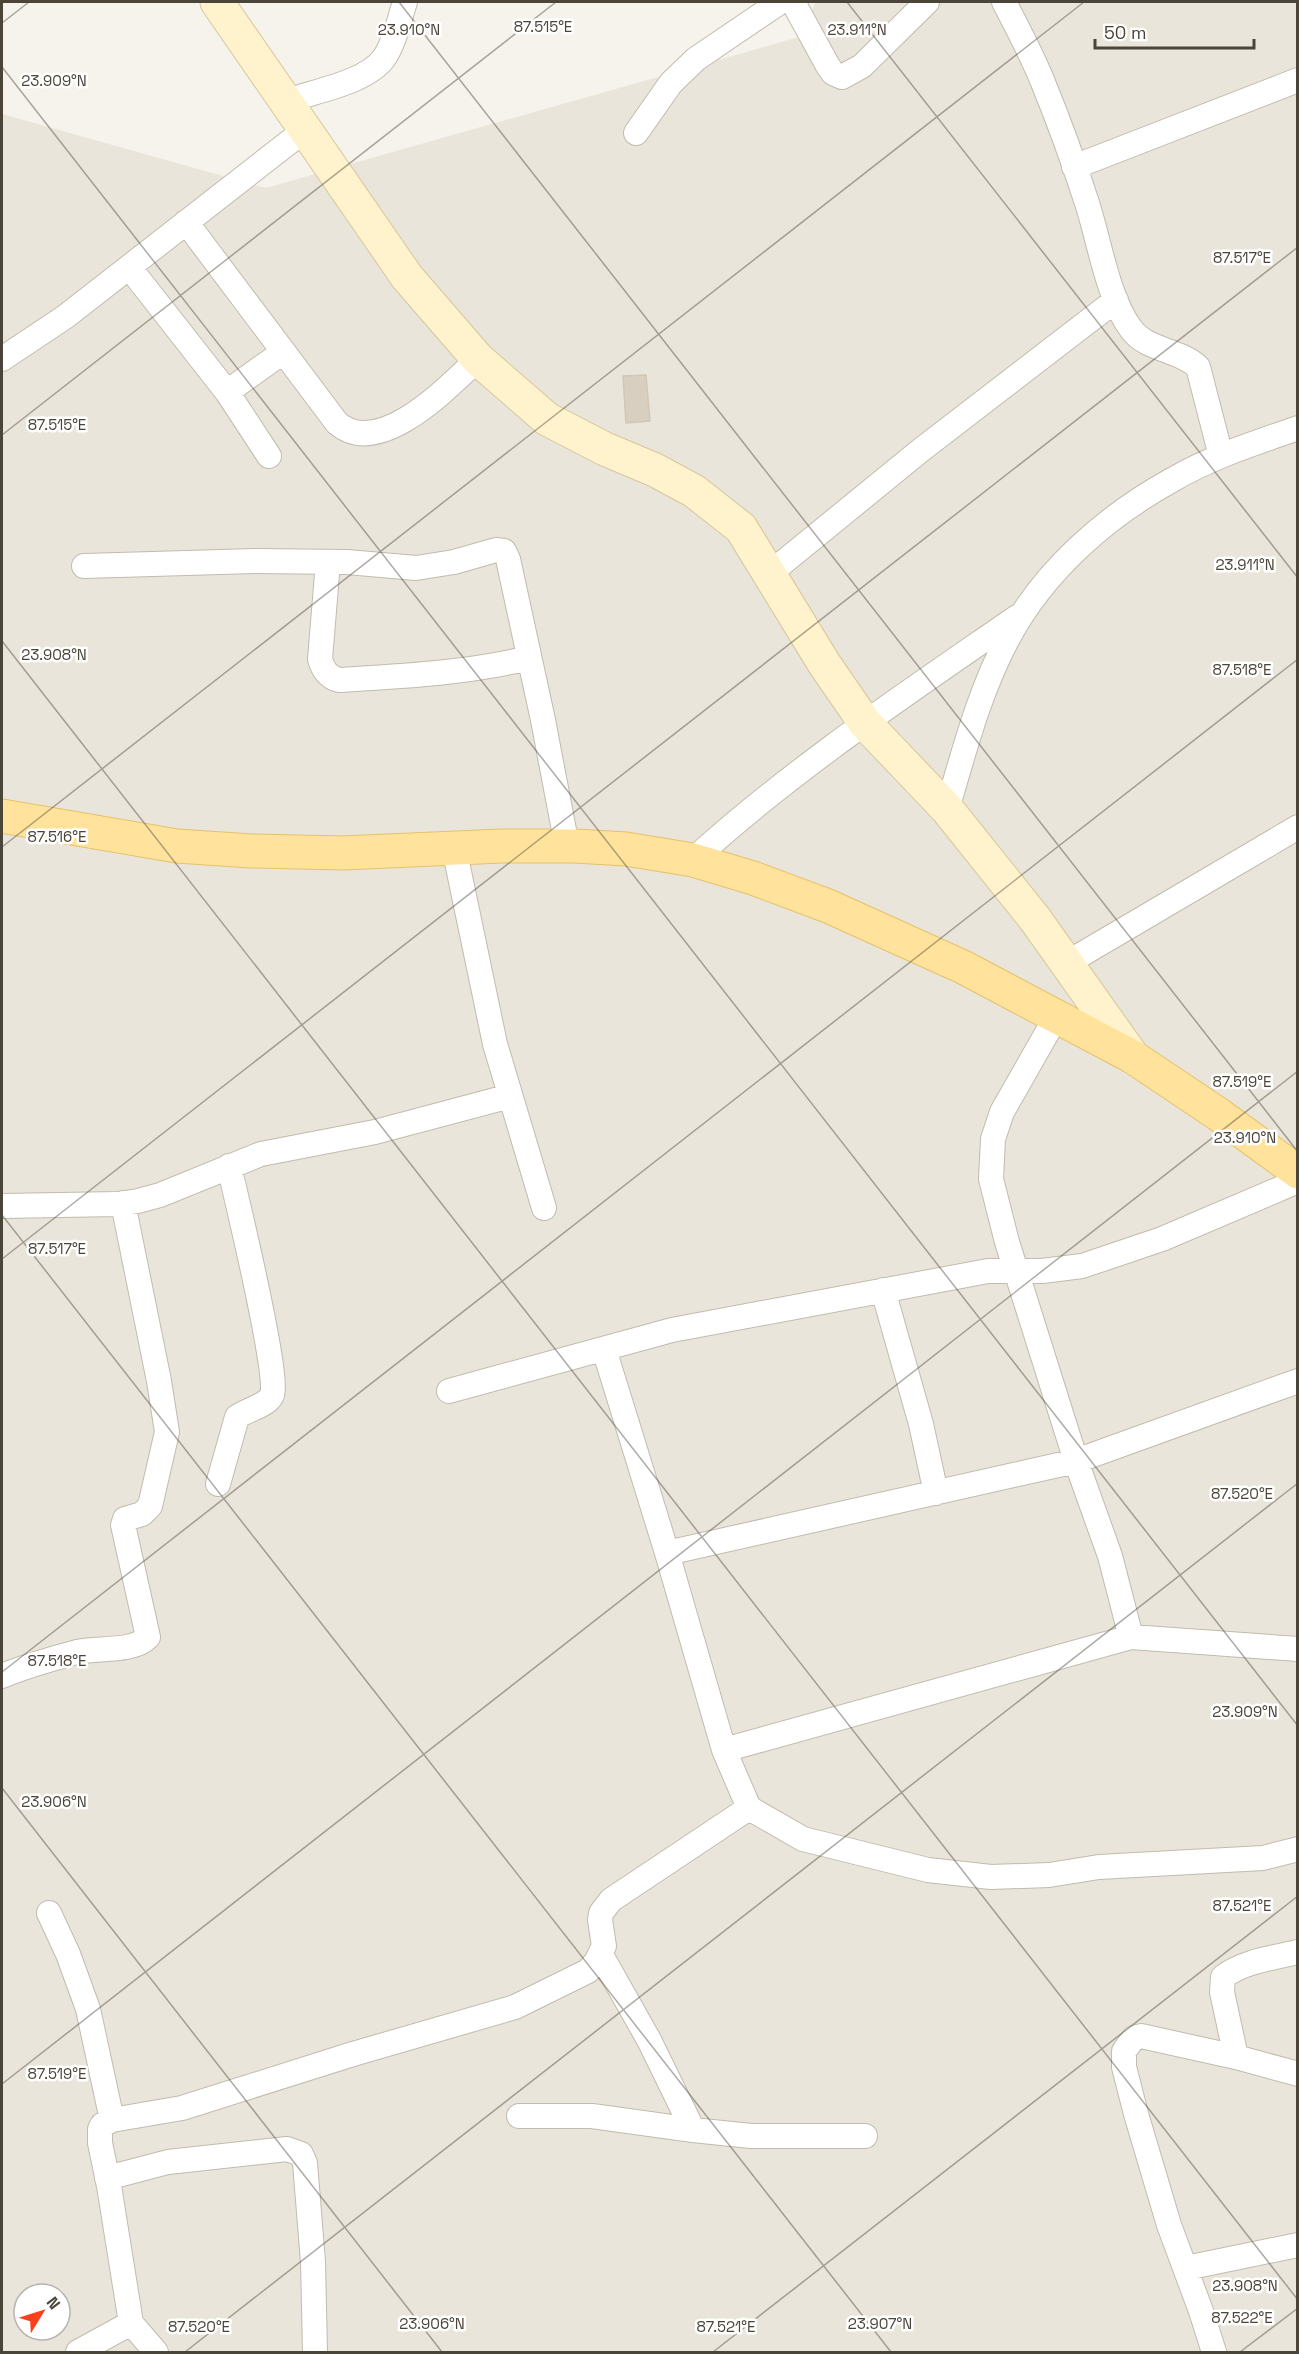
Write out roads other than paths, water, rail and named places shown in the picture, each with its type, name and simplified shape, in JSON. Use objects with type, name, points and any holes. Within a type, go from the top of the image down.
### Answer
[{"type":"main road","points":[[217,2],[407,277],[478,359],[546,418],[694,491],[741,528],[825,665],[865,723],[947,809],[1035,919],[1133,1057]]},
{"type":"main road","points":[[2,816],[187,847],[343,853],[567,846],[626,849],[693,860],[753,878],[828,906],[963,967],[1133,1057],[1298,1172]]},
{"type":"street","points":[[286,101],[339,85],[373,68],[383,59],[394,39],[405,2]]},
{"type":"street","points":[[636,133],[671,83],[696,59],[780,2]]},
{"type":"street","points":[[793,2],[828,66],[833,73],[842,77],[862,66],[927,2]]},
{"type":"street","points":[[1004,2],[1042,80],[1086,200],[1116,300],[1127,323],[1138,338],[1198,366],[1221,456]]},
{"type":"street","points":[[1074,167],[1298,81]]},
{"type":"street","points":[[2,358],[65,317],[306,129]]},
{"type":"street","points":[[186,222],[337,423],[345,430],[359,434],[382,430],[419,411],[478,359]]},
{"type":"street","points":[[129,267],[227,392],[269,456]]},
{"type":"street","points":[[769,574],[921,450],[1116,300]]},
{"type":"street","points":[[227,392],[283,352]]},
{"type":"street","points":[[947,809],[972,722],[1007,640],[1041,586],[1068,555],[1122,512],[1171,480],[1221,456],[1298,428]]},
{"type":"street","points":[[84,566],[255,561],[425,567],[501,550],[508,559],[567,846]]},
{"type":"street","points":[[328,562],[320,659],[325,673],[332,678],[339,680],[432,675],[493,667],[530,658]]},
{"type":"street","points":[[693,860],[742,815],[865,723],[1023,613]]},
{"type":"street","points":[[1066,963],[1298,827]]},
{"type":"street","points":[[454,848],[495,1044],[544,1208]]},
{"type":"street","points":[[1056,1017],[1002,1112],[993,1139],[991,1179],[1016,1269],[1076,1461],[1110,1556],[1131,1636]]},
{"type":"street","points":[[2,1206],[123,1203],[160,1195],[261,1154],[375,1132],[510,1096]]},
{"type":"street","points":[[218,1484],[237,1417],[267,1401],[273,1392],[270,1362],[229,1166]]},
{"type":"street","points":[[449,1391],[672,1330],[988,1270],[1042,1271],[1082,1266],[1162,1239],[1298,1181]]},
{"type":"street","points":[[2,1676],[28,1665],[80,1651],[129,1646],[145,1641],[148,1637],[123,1521],[142,1514],[150,1506],[154,1480],[162,1460],[166,1432],[159,1381],[123,1203]]},
{"type":"street","points":[[884,1290],[921,1424],[936,1493]]},
{"type":"street","points":[[603,1349],[667,1553],[724,1750],[749,1808],[803,1839],[928,1870],[991,1877],[1049,1875],[1099,1867],[1263,1858],[1298,1849]]},
{"type":"street","points":[[667,1553],[1076,1461],[1298,1381]]},
{"type":"street","points":[[724,1750],[1131,1636],[1298,1649]]},
{"type":"street","points":[[156,2352],[132,2323],[100,2143],[102,2125],[112,2120],[182,2108],[514,2007],[588,1971],[601,1955],[604,1946],[601,1913],[611,1900],[749,1808]]},
{"type":"street","points":[[49,1913],[68,1954],[88,2009],[112,2120]]},
{"type":"street","points":[[1236,2057],[1222,1992],[1223,1977],[1245,1964],[1298,1952]]},
{"type":"street","points":[[601,1955],[649,2040],[693,2130]]},
{"type":"street","points":[[1214,2352],[1169,2225],[1136,2114],[1124,2067],[1124,2051],[1134,2038],[1141,2036],[1236,2057],[1298,2074]]},
{"type":"street","points":[[519,2116],[592,2116],[751,2136],[865,2136]]},
{"type":"street","points":[[108,2178],[168,2162],[287,2149],[301,2154],[305,2163],[313,2262],[315,2352]]},
{"type":"street","points":[[1186,2268],[1298,2245]]},
{"type":"street","points":[[78,2352],[132,2323]]}]
